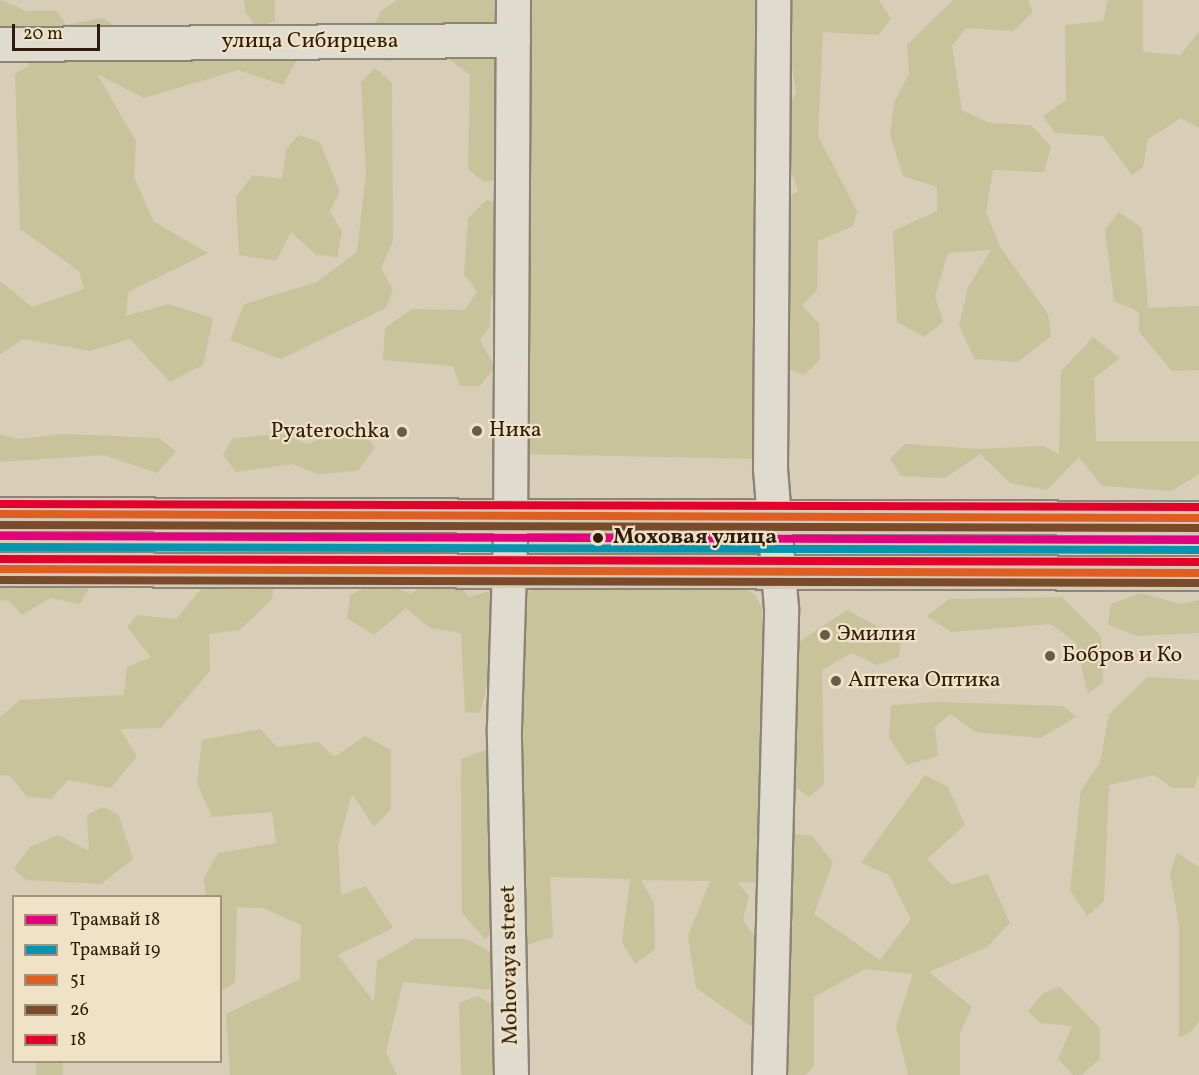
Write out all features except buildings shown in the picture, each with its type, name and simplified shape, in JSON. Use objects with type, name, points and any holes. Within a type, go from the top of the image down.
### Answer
[{"type":"main road","points":[[0,514],[1199,518]]},
{"type":"main road","points":[[0,569],[1199,573]]},
{"type":"street","points":[[511,1075],[504,727],[510,570],[513,0]]},
{"type":"street","points":[[769,1075],[781,608],[775,571],[771,516],[773,0]]},
{"type":"street","name":"улица Сибирцева","points":[[0,44],[513,40]]},
{"type":"shaded area","points":[[0,0],[27,11],[57,11],[66,25],[102,18],[134,38],[298,58],[283,85],[238,70],[144,98],[97,74],[136,141],[134,177],[154,222],[208,253],[128,292],[126,316],[168,304],[213,318],[203,365],[170,382],[130,339],[90,351],[23,339],[0,354],[0,281],[32,307],[84,289],[79,271],[20,229],[15,74],[29,66],[10,37],[0,41]]},
{"type":"shaded area","points":[[244,0],[275,0],[275,21],[256,27],[245,11]]},
{"type":"shaded area","points":[[397,0],[766,0],[760,459],[520,454],[509,177],[484,182],[468,169],[470,75],[444,55],[385,61],[362,50],[381,11]]},
{"type":"shaded area","points":[[782,0],[879,0],[891,19],[878,35],[823,32],[818,136],[857,211],[853,226],[818,241],[817,290],[802,305],[819,324],[820,360],[804,375],[783,367],[776,205],[798,191],[778,133],[796,92]]},
{"type":"shaded area","points":[[953,0],[1028,0],[1033,12],[1013,31],[966,28],[952,46],[962,110],[989,123],[1031,125],[1051,146],[1044,172],[993,170],[986,212],[1000,247],[1048,314],[1051,336],[1018,362],[975,359],[959,326],[968,287],[991,250],[948,253],[935,296],[943,322],[924,337],[897,322],[893,231],[937,211],[937,187],[903,176],[890,135],[894,102],[909,74],[907,45]]},
{"type":"shaded area","points":[[1108,0],[1143,0],[1143,52],[1180,55],[1199,32],[1199,128],[1181,118],[1148,139],[1143,167],[1132,175],[1103,136],[1055,133],[1043,116],[1066,100],[1065,25],[1103,21]]},
{"type":"shaded area","points":[[375,68],[392,83],[393,241],[381,268],[393,289],[386,308],[281,359],[230,340],[244,304],[317,282],[357,252],[366,173],[361,82]]},
{"type":"shaded area","points":[[299,135],[320,142],[340,192],[330,211],[342,232],[337,257],[316,255],[291,232],[276,261],[239,255],[236,197],[253,175],[282,179],[286,149]]},
{"type":"shaded area","points":[[486,200],[505,205],[504,284],[491,296],[490,326],[480,340],[495,367],[480,386],[460,386],[453,366],[383,360],[385,328],[412,309],[465,310],[477,291],[464,274],[468,218]]},
{"type":"shaded area","points":[[1119,212],[1142,228],[1148,308],[1199,306],[1199,370],[1172,371],[1139,332],[1139,312],[1114,301],[1105,230]]},
{"type":"shaded area","points":[[1093,337],[1120,358],[1094,378],[1096,441],[1199,441],[1199,474],[1171,491],[1102,486],[1079,457],[1047,490],[1010,483],[980,454],[945,478],[901,476],[890,459],[905,444],[979,449],[1043,446],[1059,454],[1061,371]]},
{"type":"shaded area","points":[[0,434],[18,439],[63,434],[159,438],[176,451],[157,473],[104,455],[0,462]]},
{"type":"shaded area","points":[[283,434],[307,444],[324,438],[367,438],[375,447],[358,471],[317,474],[293,464],[236,472],[223,455],[233,438]]},
{"type":"shaded area","points":[[0,566],[48,586],[56,569],[91,584],[80,604],[50,598],[22,615],[9,601],[0,600]]},
{"type":"shaded area","points":[[445,568],[469,597],[494,590],[502,625],[480,713],[465,712],[461,633],[430,628],[406,608],[374,635],[347,618],[350,595],[380,581],[411,594]]},
{"type":"shaded area","points":[[212,576],[274,582],[272,599],[240,630],[209,634],[210,671],[161,728],[120,729],[137,756],[111,788],[68,780],[51,799],[27,797],[10,776],[0,775],[0,717],[20,700],[124,695],[127,667],[151,657],[127,627],[137,615],[176,619]]},
{"type":"shaded area","points":[[738,585],[755,595],[762,608],[762,831],[812,836],[833,862],[814,914],[880,960],[911,919],[889,875],[861,863],[925,775],[948,787],[965,825],[927,859],[952,885],[988,874],[1010,923],[987,947],[929,972],[972,1007],[960,1033],[960,1075],[908,1075],[896,1026],[913,974],[865,969],[814,997],[814,1066],[805,1075],[768,1075],[765,1036],[696,988],[688,936],[710,881],[641,880],[654,903],[655,949],[635,964],[622,942],[630,879],[550,877],[553,937],[526,945],[504,926],[485,939],[462,913],[461,759],[491,748],[521,598],[536,586]],"holes":[[[737,882],[762,883],[758,942],[743,920],[749,896]]]},
{"type":"shaded area","points":[[1141,593],[1180,604],[1199,600],[1199,633],[1137,636],[1108,625],[1111,604]]},
{"type":"shaded area","points":[[1062,597],[1101,636],[1103,682],[1088,694],[1076,643],[1051,624],[951,632],[927,616],[949,599]]},
{"type":"shaded area","points":[[847,610],[901,639],[899,657],[877,665],[852,653],[822,670],[824,784],[809,797],[794,786],[782,729],[788,649]]},
{"type":"shaded area","points":[[1148,677],[1199,680],[1199,774],[1194,788],[1172,788],[1154,775],[1109,785],[1104,901],[1087,916],[1070,890],[1081,790],[1100,763],[1109,714]]},
{"type":"shaded area","points":[[938,702],[1063,706],[1076,717],[1040,738],[976,732],[950,714],[935,727],[938,756],[907,765],[889,738],[891,705]]},
{"type":"shaded area","points":[[260,729],[277,747],[319,742],[334,757],[365,736],[391,750],[391,809],[374,827],[352,794],[338,846],[341,895],[366,886],[393,928],[338,955],[374,1002],[377,961],[415,939],[466,939],[505,959],[506,991],[403,982],[386,1052],[397,1075],[230,1075],[226,1014],[300,979],[301,925],[263,908],[237,907],[235,983],[222,990],[222,895],[206,895],[204,878],[218,853],[276,843],[272,812],[212,817],[197,783],[202,740]]},
{"type":"shaded area","points":[[103,807],[118,814],[133,859],[101,884],[26,880],[14,869],[30,847],[58,835],[89,851],[87,815]]},
{"type":"shaded area","points":[[1177,853],[1199,867],[1199,1021],[1192,1031],[1179,1038],[1179,926],[1170,873]]},
{"type":"shaded area","points":[[1060,987],[1100,1028],[1100,1059],[1081,1075],[1073,1075],[1058,1059],[1072,1026],[1040,1023],[1028,1011],[1043,993]]},
{"type":"shaded area","points":[[478,996],[507,1014],[499,1075],[461,1075],[459,1003]]},
{"type":"shaded area","points":[[36,1063],[63,1063],[63,1075],[36,1075]]},
{"type":"tram line","name":"18","points":[[0,536],[1199,540]]},
{"type":"tram line","name":"19","points":[[0,547],[1199,550]]},
{"type":"transit line","name":"18","points":[[0,504],[1199,507]]},
{"type":"transit line","name":"51","points":[[0,514],[1199,518]]},
{"type":"transit line","name":"26","points":[[0,525],[1199,528]]},
{"type":"transit line","name":"18","points":[[0,559],[1199,562]]},
{"type":"transit line","name":"51","points":[[0,569],[1199,573]]},
{"type":"transit line","name":"26","points":[[0,580],[1199,583]]},
{"type":"place","name":"Ника","points":[[477,431]]},
{"type":"place","name":"Pyaterochka","points":[[402,432]]},
{"type":"place","name":"Моховая улица","points":[[598,538]]},
{"type":"place","name":"Эмилия","points":[[825,635]]},
{"type":"place","name":"Бобров и Ко","points":[[1050,656]]},
{"type":"place","name":"Аптека Оптика","points":[[836,681]]}]
